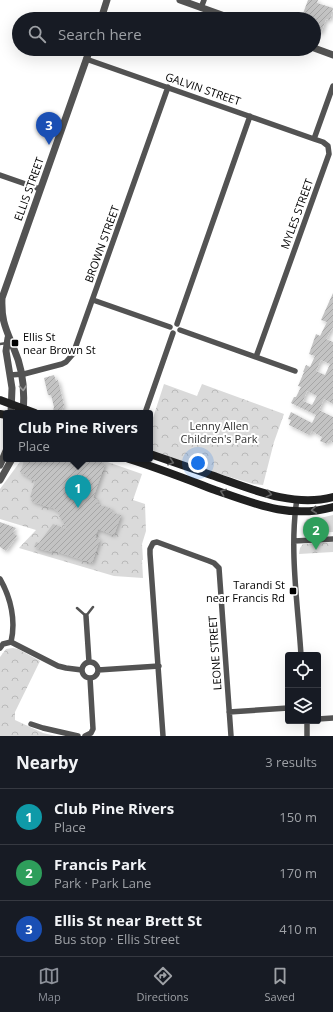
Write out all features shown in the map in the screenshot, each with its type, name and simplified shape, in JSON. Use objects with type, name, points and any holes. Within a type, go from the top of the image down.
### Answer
[{"type":"main road","points":[[0,400],[11,409]]},
{"type":"main road","points":[[153,455],[250,489],[274,495],[296,499],[333,497]]},
{"type":"main road","points":[[138,462],[257,504],[276,509],[295,512],[322,510],[333,507]]},
{"type":"street","points":[[103,12],[107,0]]},
{"type":"street","points":[[180,0],[213,12]]},
{"type":"street","points":[[202,8],[204,0]]},
{"type":"street","points":[[321,50],[333,54]]},
{"type":"street","name":"GALVIN STREET","points":[[86,58],[314,139]]},
{"type":"street","name":"ELLIS STREET","points":[[11,409],[10,376],[2,316],[2,298],[86,58]]},
{"type":"street","points":[[314,139],[333,86]]},
{"type":"street","name":"BROWN STREET","points":[[21,374],[56,366],[66,362],[76,348],[168,87]]},
{"type":"street","points":[[177,324],[250,116]]},
{"type":"street","name":"MYLES STREET","points":[[256,358],[329,154],[328,146],[323,142],[314,139]]},
{"type":"street","points":[[0,175],[40,189]]},
{"type":"street","points":[[93,300],[170,327],[173,333],[146,410]]},
{"type":"street","points":[[170,327],[177,324]]},
{"type":"street","points":[[177,324],[180,327],[180,330],[296,371]]},
{"type":"street","points":[[173,333],[178,333],[180,330]]},
{"type":"street","name":"ELLIS STREET","points":[[5,342],[14,349],[21,374],[24,390],[23,410]]},
{"type":"street","points":[[10,376],[21,374]]},
{"type":"street","points":[[0,480],[10,462]]},
{"type":"street","points":[[296,499],[294,541],[301,652]]},
{"type":"street","points":[[294,541],[333,539]]},
{"type":"street","name":"LEONE STREET","points":[[159,666],[150,554],[150,549],[153,543],[157,542],[214,563],[219,568],[231,736]]},
{"type":"street","points":[[0,580],[13,617],[14,626],[12,642]]},
{"type":"street","points":[[86,616],[89,662]]},
{"type":"street","points":[[0,648],[3,644],[12,642],[58,666],[82,670]]},
{"type":"street","points":[[90,678],[83,674],[82,666],[89,662],[94,663],[98,670]]},
{"type":"street","points":[[98,670],[159,666],[164,736]]},
{"type":"street","points":[[90,678],[94,677],[98,670]]},
{"type":"street","points":[[88,735],[92,729],[93,723],[90,678]]},
{"type":"street","points":[[229,712],[285,708]]},
{"type":"street","points":[[321,719],[333,718]]},
{"type":"street","points":[[31,724],[78,736]]},
{"type":"street","points":[[307,724],[307,736]]},
{"type":"lane","points":[[77,608],[86,616],[93,607]]},
{"type":"green space","name":"Lenny Allen Children's Park","points":[[164,384],[197,396],[202,384],[284,414],[274,442],[263,485],[253,484],[153,454],[153,418]]},
{"type":"green space","points":[[20,462],[108,462],[142,474],[133,500],[145,504],[146,531],[142,544],[143,578],[114,576],[19,548],[36,530],[0,519],[0,489]]},
{"type":"green space","points":[[333,515],[333,532],[306,533],[303,529],[304,523],[307,519]]},
{"type":"green space","points":[[333,542],[333,552],[299,554],[300,548],[303,544]]},
{"type":"green space","points":[[6,649],[18,649],[40,661],[15,712],[15,720],[43,733],[56,736],[0,736],[0,657]]},
{"type":"building","points":[[308,0],[318,0],[317,3],[333,8],[330,20],[326,19],[321,33],[321,12],[304,12]]},
{"type":"building","points":[[333,293],[333,327],[326,339],[333,342],[333,404],[324,399],[319,410],[333,417],[333,442],[329,440],[327,444],[320,441],[322,437],[312,431],[309,435],[289,425],[291,420],[288,419],[291,412],[312,423],[316,415],[291,403],[301,387],[298,386],[306,365],[310,367],[315,356],[309,354],[316,334],[320,336],[327,322],[321,320]],"holes":[[[321,360],[330,364],[325,375],[316,371]],[[307,391],[317,396],[312,405],[303,401]]]},
{"type":"building","points":[[54,375],[56,381],[58,380],[64,405],[62,410],[53,410],[51,395],[48,395],[44,378]]},
{"type":"building","points":[[24,462],[101,462],[105,464],[93,498],[98,499],[97,504],[112,509],[111,512],[121,515],[114,535],[98,529],[95,538],[100,539],[92,563],[52,550],[51,552],[34,547],[36,542],[39,543],[53,524],[67,529],[59,516],[61,514],[52,507],[31,501],[32,498],[30,497],[35,481],[20,472]]},
{"type":"building","points":[[0,522],[16,528],[13,532],[17,536],[6,551],[0,547]]},
{"type":"place","name":"Ellis St near Brett St","points":[[49,145]]},
{"type":"place","name":"Ellis St near Brown St","points":[[15,343]]},
{"type":"place","name":"Club Pine Rivers","points":[[78,508]]},
{"type":"place","name":"Francis Park","points":[[316,550]]},
{"type":"place","name":"Tarandi St near Francis Rd","points":[[293,591]]}]
